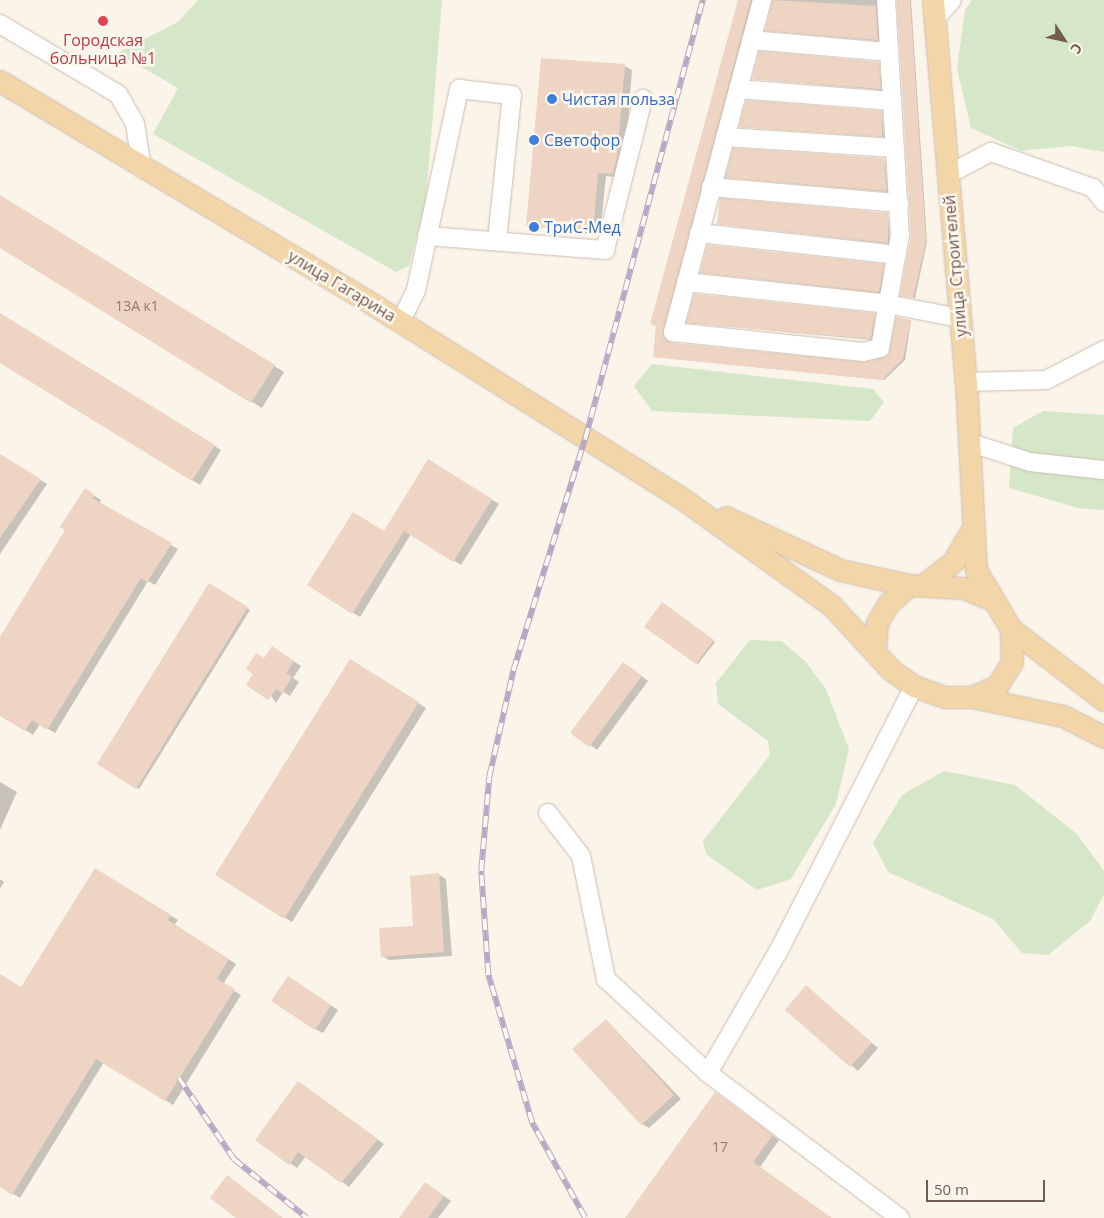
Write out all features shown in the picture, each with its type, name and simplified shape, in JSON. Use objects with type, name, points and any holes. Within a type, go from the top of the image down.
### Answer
[{"type":"main road","name":"улица Строителей","points":[[934,9],[966,382],[970,533],[976,570],[994,601]]},
{"type":"main road","name":"улица Гагарина","points":[[0,82],[401,322],[680,496]]},
{"type":"main road","points":[[680,496],[840,570],[918,584],[964,588],[994,601],[1011,629],[1104,700]]},
{"type":"main road","points":[[680,496],[831,604],[875,648],[891,670],[914,686],[944,697],[972,697],[1064,716],[1104,737]]},
{"type":"main road","points":[[875,648],[877,623],[888,604],[952,562],[970,533]]},
{"type":"main road","points":[[972,697],[997,686],[1012,662],[1011,629]]},
{"type":"lane","points":[[762,0],[673,332],[863,352],[880,348],[897,255],[899,204],[886,0]]},
{"type":"lane","points":[[934,9],[952,0]]},
{"type":"lane","points":[[0,24],[118,94],[135,124],[142,168]]},
{"type":"lane","points":[[751,40],[890,52]]},
{"type":"lane","points":[[401,322],[416,290],[459,89],[512,96],[497,241]]},
{"type":"lane","points":[[738,89],[892,101]]},
{"type":"lane","points":[[427,236],[605,250],[643,99]]},
{"type":"lane","points":[[725,137],[896,148]]},
{"type":"lane","points":[[947,175],[991,152],[1093,188],[1104,202]]},
{"type":"lane","points":[[712,187],[899,204]]},
{"type":"lane","points":[[699,233],[897,255]]},
{"type":"lane","points":[[686,282],[887,304],[960,318]]},
{"type":"lane","points":[[966,382],[1046,380],[1104,350]]},
{"type":"lane","points":[[968,442],[1030,462],[1104,470]]},
{"type":"lane","points":[[708,1073],[778,952],[914,686]]},
{"type":"lane","points":[[548,813],[581,856],[606,980],[708,1073],[900,1218]]},
{"type":"green space","points":[[198,0],[442,0],[426,200],[409,266],[396,272],[153,134],[178,88],[117,53],[178,22]]},
{"type":"green space","points":[[972,0],[1104,0],[1104,152],[1071,146],[1021,151],[971,128],[957,69],[965,10]]},
{"type":"green space","points":[[652,364],[873,389],[884,402],[870,421],[652,411],[634,386]]},
{"type":"green space","points":[[1043,411],[1104,415],[1104,510],[1078,508],[1009,488],[1013,428]]},
{"type":"green space","points":[[750,640],[781,641],[805,661],[826,689],[849,749],[836,804],[791,879],[757,890],[706,854],[703,841],[770,755],[768,741],[718,704],[716,683]]},
{"type":"green space","points":[[944,771],[1015,785],[1077,834],[1104,871],[1104,894],[1090,921],[1048,955],[1022,953],[993,919],[888,872],[873,843],[902,795]]},
{"type":"building","points":[[738,0],[751,0],[663,336],[672,343],[865,362],[888,355],[896,317],[911,320],[903,359],[882,380],[653,357],[656,326],[650,324]]},
{"type":"building","points":[[772,0],[876,6],[878,40],[765,31]]},
{"type":"building","points":[[897,0],[910,0],[926,241],[913,298],[900,296],[911,235]]},
{"type":"building","points":[[759,51],[879,62],[881,89],[752,79]]},
{"type":"building","points":[[541,58],[625,64],[617,157],[613,174],[598,173],[593,232],[526,226]]},
{"type":"building","points":[[746,100],[882,111],[882,137],[739,127]]},
{"type":"building","points":[[733,148],[880,158],[885,160],[887,191],[725,178]]},
{"type":"building","points":[[0,195],[275,365],[251,403],[0,248]]},
{"type":"building","points":[[720,198],[888,213],[888,243],[717,224]]},
{"type":"building","points":[[707,245],[884,264],[879,292],[700,273]]},
{"type":"building","points":[[694,294],[875,313],[871,339],[686,323]]},
{"type":"building","points":[[0,313],[215,445],[192,481],[0,363]]},
{"type":"building","points":[[0,454],[41,479],[0,538]]},
{"type":"building","points":[[428,459],[492,499],[453,562],[404,531],[352,614],[307,585],[353,512],[384,531]]},
{"type":"building","points":[[85,488],[95,495],[92,498],[172,543],[147,582],[141,578],[47,730],[32,720],[25,731],[0,716],[0,637],[65,530],[60,527]]},
{"type":"building","points":[[209,583],[248,607],[136,789],[97,764]]},
{"type":"building","points":[[662,602],[714,640],[696,664],[644,627]]},
{"type":"building","points":[[272,646],[294,661],[286,673],[292,677],[282,693],[276,689],[268,700],[246,685],[253,674],[246,669],[256,653],[264,658]]},
{"type":"building","points":[[350,659],[419,702],[284,919],[215,875]]},
{"type":"building","points":[[623,662],[642,676],[589,747],[570,733]]},
{"type":"building","points":[[95,868],[171,915],[168,920],[229,959],[217,979],[235,989],[165,1101],[96,1059],[12,1195],[0,1187],[0,974],[21,987]]},
{"type":"building","points":[[439,873],[444,952],[381,957],[379,928],[413,926],[410,876]]},
{"type":"building","points":[[288,976],[331,1005],[315,1030],[271,1001]]},
{"type":"building","points":[[806,985],[872,1043],[850,1067],[785,1010]]},
{"type":"building","points":[[606,1019],[674,1095],[641,1125],[572,1049]]},
{"type":"building","points":[[298,1081],[378,1139],[341,1183],[298,1152],[289,1165],[255,1140]]},
{"type":"building","points":[[715,1092],[773,1135],[753,1162],[832,1218],[625,1218]]},
{"type":"building","points":[[227,1175],[283,1218],[236,1218],[210,1198]]},
{"type":"building","points":[[425,1182],[444,1196],[428,1218],[399,1218]]},
{"type":"railway","points":[[585,1218],[532,1123],[488,974],[481,871],[489,777],[513,671],[585,439],[703,0]]},
{"type":"railway","points":[[179,1078],[234,1159],[307,1218]]},
{"type":"place","name":"Городская больница №1","points":[[103,21]]},
{"type":"place","name":"Чистая польза","points":[[552,99]]},
{"type":"place","name":"Светофор","points":[[534,140]]},
{"type":"place","name":"ТриС-Мед","points":[[534,227]]}]
